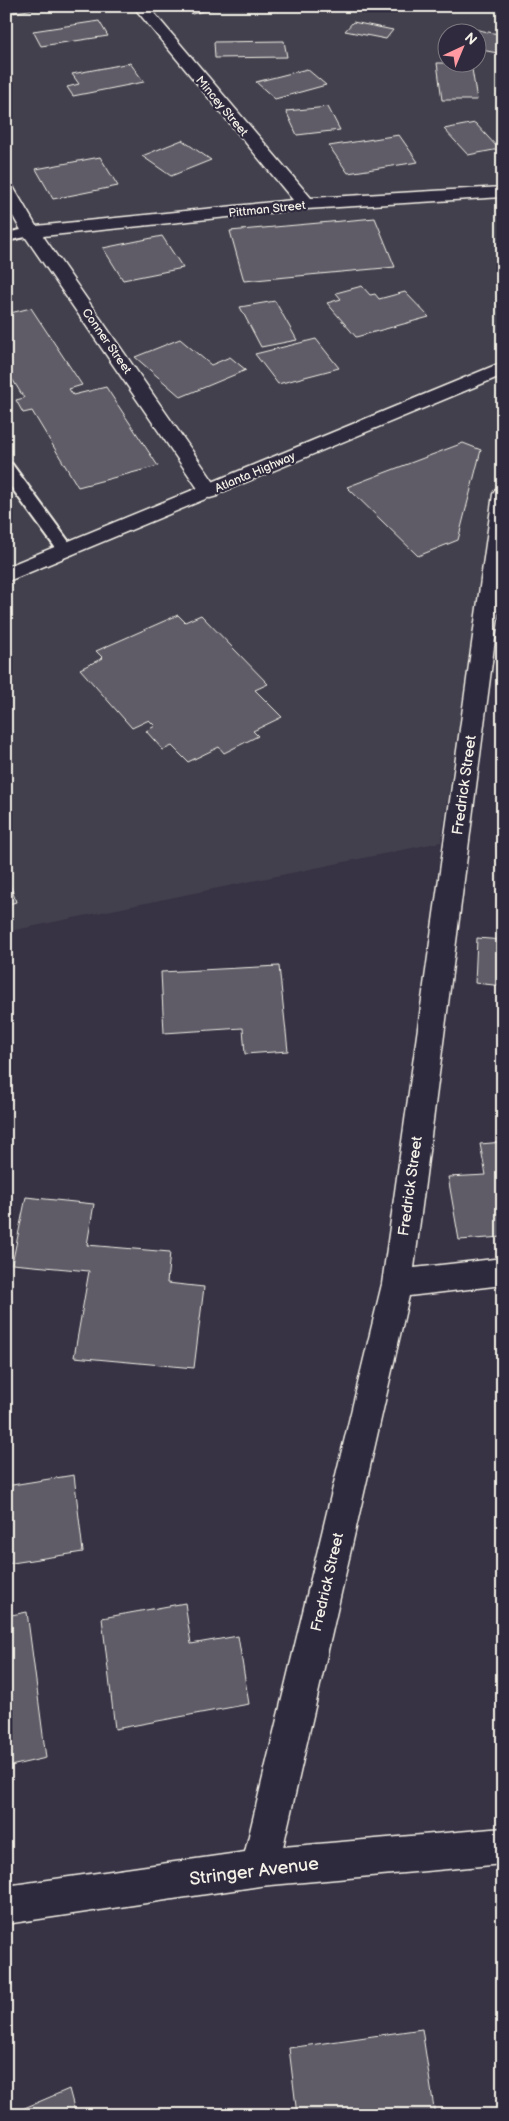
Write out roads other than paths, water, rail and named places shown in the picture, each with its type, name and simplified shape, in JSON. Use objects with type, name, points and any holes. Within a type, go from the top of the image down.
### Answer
[{"type":"street","name":"Mincey Street","points":[[140,6],[306,204]]},
{"type":"street","name":"Conner Street","points":[[6,189],[31,232],[210,491]]},
{"type":"street","name":"Pittman Street","points":[[31,232],[306,204],[503,192]]},
{"type":"street","name":"Atlanta Highway","points":[[6,575],[503,368]]},
{"type":"street","name":"Fredrick Street","points":[[260,1868],[397,1284],[503,494]]},
{"type":"street","points":[[397,1284],[503,1271]]},
{"type":"street","name":"Stringer Avenue","points":[[6,1905],[260,1868],[503,1846]]},
{"type":"lane","points":[[6,237],[31,232]]},
{"type":"lane","points":[[6,468],[66,550]]}]
